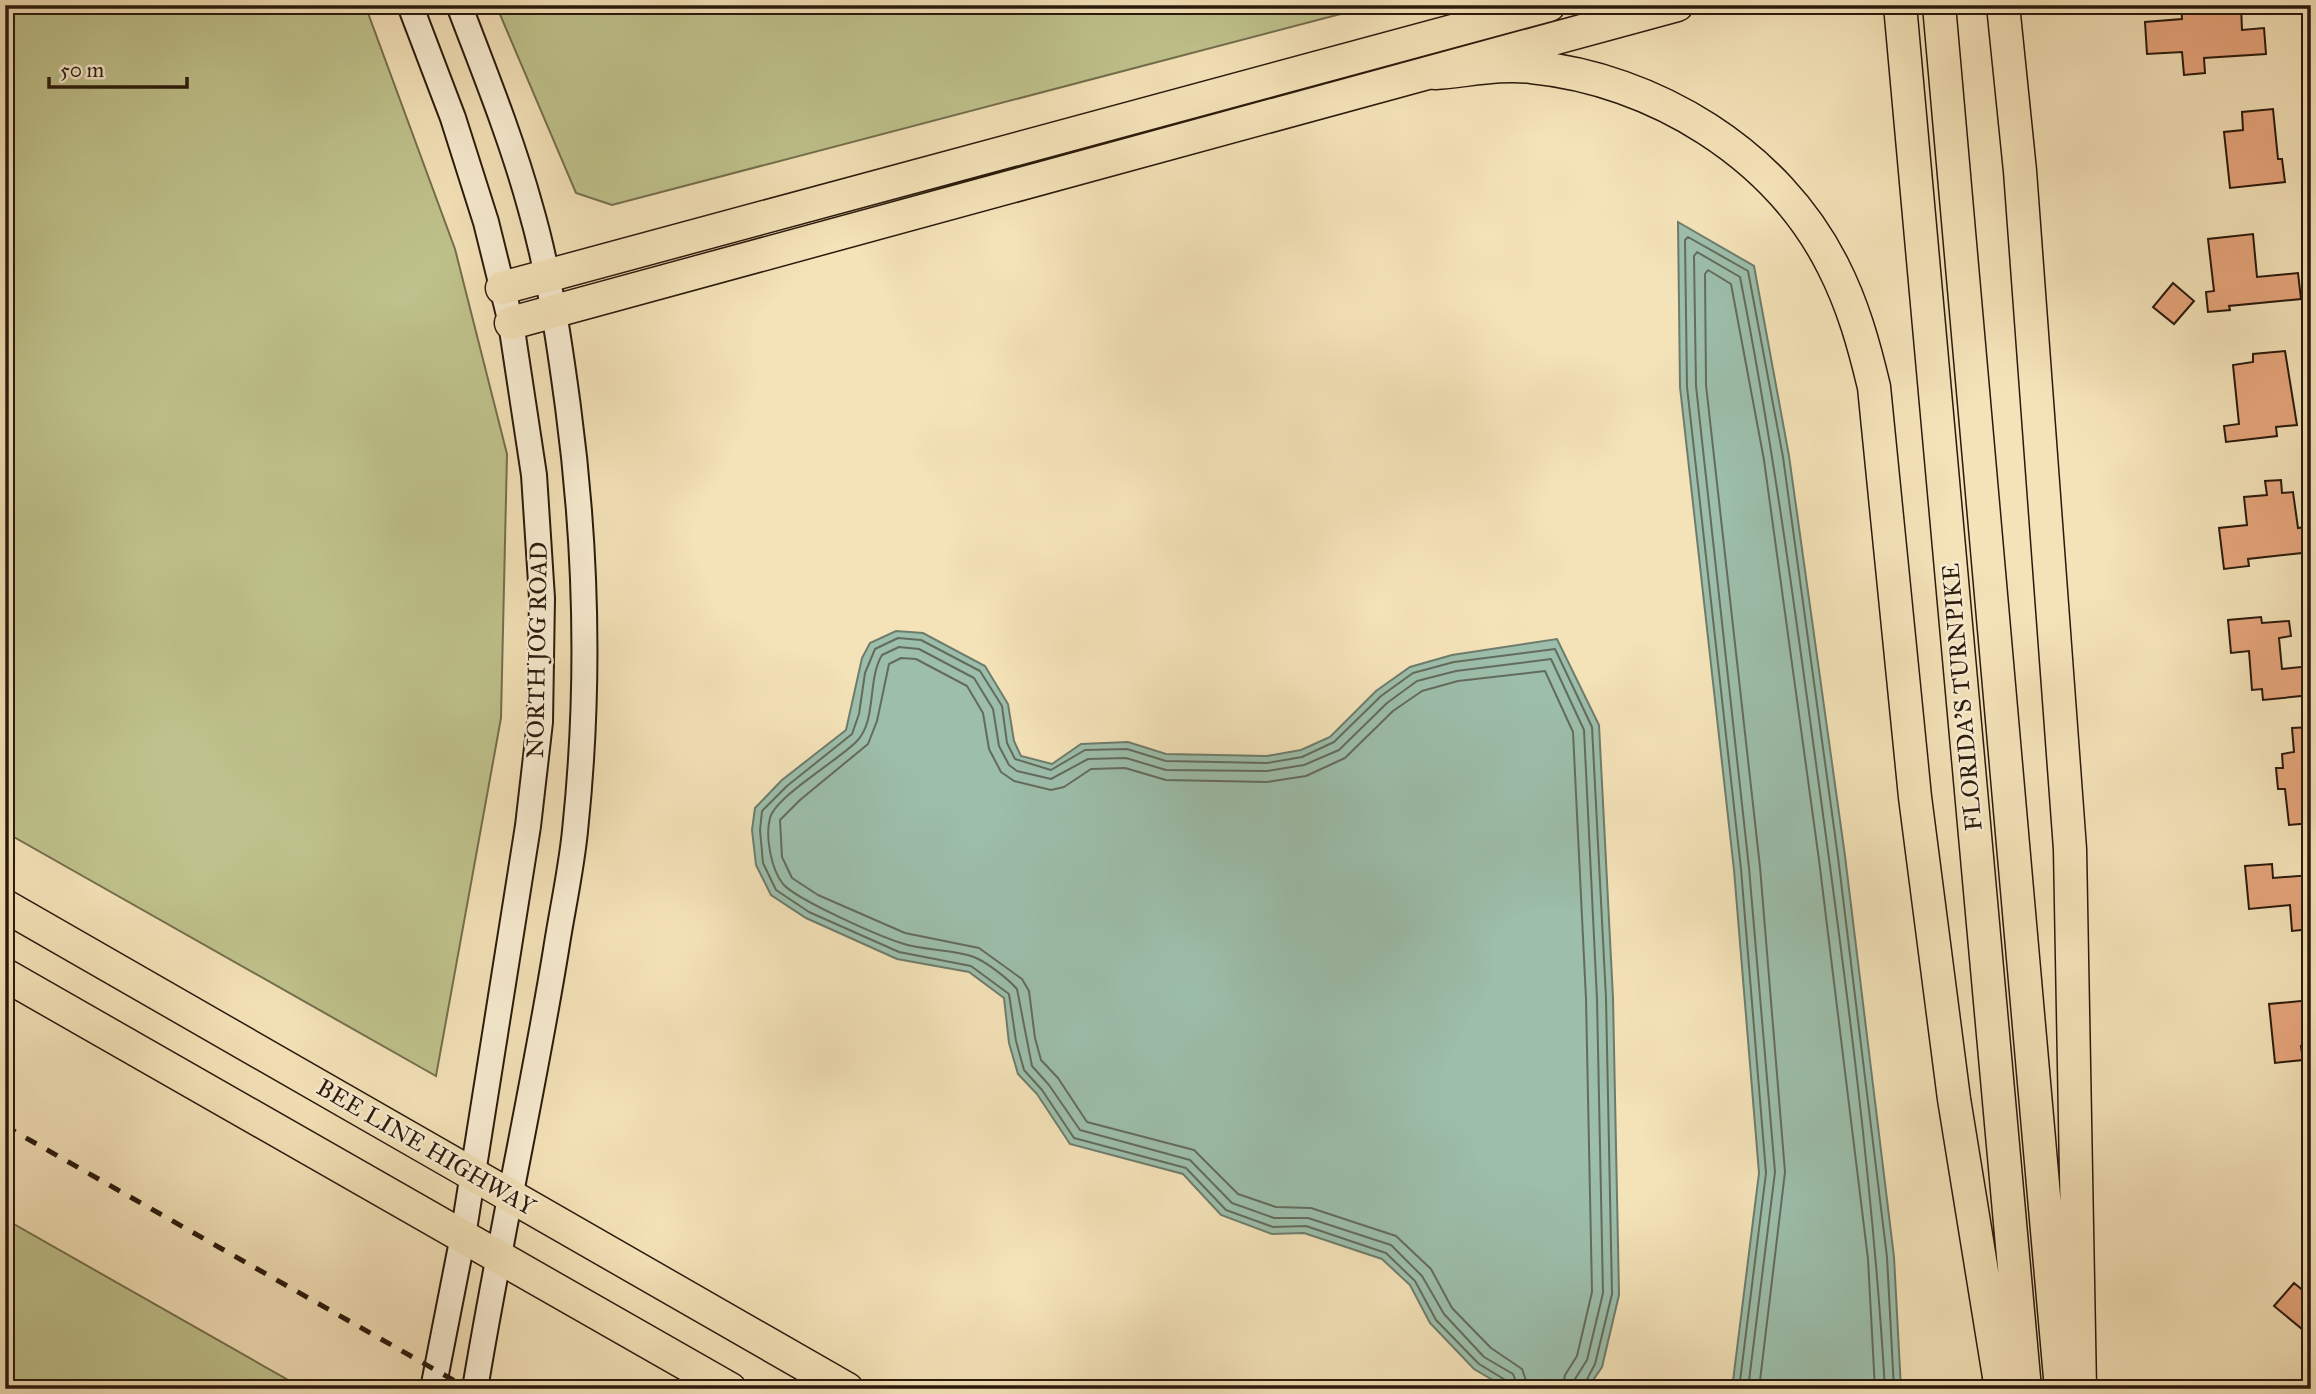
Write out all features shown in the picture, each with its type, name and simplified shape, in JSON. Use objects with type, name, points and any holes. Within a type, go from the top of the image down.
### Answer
[{"type":"highway","points":[[1420,38],[1491,5]]},
{"type":"highway","points":[[502,288],[1549,5]]},
{"type":"highway","points":[[511,323],[1677,5]]},
{"type":"highway","name":"FLORIDA'S TURNPIKE","points":[[1900,5],[2025,1389]]},
{"type":"highway","name":"FLORIDA'S TURNPIKE","points":[[1939,5],[2061,1389]]},
{"type":"highway","points":[[2003,5],[2021,185],[2070,849],[2080,1389]]},
{"type":"highway","points":[[1435,73],[1528,66],[1586,76],[1636,91],[1699,123],[1749,159],[1795,208],[1833,265],[1859,328],[1874,387],[1916,811],[1954,1099],[2001,1389]]},
{"type":"highway","name":"BEE LINE HIGHWAY","points":[[5,906],[847,1389]]},
{"type":"highway","points":[[5,975],[730,1389]]},
{"type":"main road","name":"NORTH JOG ROAD","points":[[410,5],[453,118],[486,222],[511,323],[520,367],[538,521],[542,598],[540,722],[528,826],[463,1236],[433,1389]]},
{"type":"main road","name":"NORTH JOG ROAD","points":[[459,5],[530,206],[554,312],[581,518],[586,596],[584,727],[575,834],[519,1166],[497,1255],[475,1389]]},
{"type":"green space","points":[[5,5],[365,5],[455,249],[507,454],[501,718],[436,1076],[5,832]]},
{"type":"green space","points":[[496,5],[1375,5],[612,205],[576,193]]},
{"type":"green space","points":[[5,1219],[304,1389],[5,1389]]},
{"type":"water","points":[[1678,222],[1754,266],[1789,456],[1845,856],[1894,1257],[1901,1389],[1732,1389],[1759,1173],[1734,870],[1680,387]]},
{"type":"water","points":[[896,631],[923,633],[985,666],[1008,704],[1014,741],[1021,756],[1052,764],[1081,744],[1128,742],[1166,754],[1267,756],[1301,750],[1330,737],[1376,691],[1410,667],[1452,655],[1557,639],[1599,725],[1613,998],[1619,1295],[1602,1367],[1587,1389],[1508,1389],[1474,1369],[1430,1323],[1410,1285],[1382,1259],[1304,1233],[1272,1234],[1221,1215],[1183,1174],[1070,1144],[1037,1094],[1018,1074],[1009,1043],[1004,998],[969,972],[897,959],[806,918],[771,895],[756,865],[752,830],[755,808],[782,780],[846,730],[862,658],[870,643]]},
{"type":"building","points":[[2181,5],[2241,5],[2242,30],[2264,28],[2266,54],[2204,58],[2205,73],[2184,75],[2182,52],[2147,54],[2145,22],[2182,19]]},
{"type":"building","points":[[2273,109],[2278,159],[2282,159],[2285,182],[2230,188],[2224,132],[2243,130],[2242,112]]},
{"type":"building","points":[[2253,234],[2257,277],[2298,273],[2301,299],[2229,306],[2230,310],[2208,312],[2206,292],[2214,291],[2208,239]]},
{"type":"building","points":[[2173,283],[2194,301],[2174,324],[2153,307]]},
{"type":"building","points":[[2285,351],[2297,425],[2276,427],[2277,436],[2226,442],[2224,426],[2239,424],[2233,365],[2253,362],[2253,354]]},
{"type":"building","points":[[2281,480],[2282,493],[2293,492],[2298,528],[2311,526],[2311,552],[2248,559],[2249,566],[2224,569],[2219,528],[2247,525],[2244,497],[2267,495],[2265,481]]},
{"type":"building","points":[[2261,617],[2262,623],[2289,621],[2291,636],[2279,638],[2282,669],[2311,666],[2311,695],[2263,700],[2262,689],[2252,690],[2249,651],[2231,653],[2228,620]]},
{"type":"building","points":[[2311,727],[2311,823],[2289,825],[2285,789],[2278,789],[2276,768],[2283,768],[2282,754],[2294,752],[2292,728]]},
{"type":"building","points":[[2272,864],[2273,878],[2311,875],[2311,929],[2292,931],[2290,905],[2249,909],[2245,866]]},
{"type":"building","points":[[2311,1000],[2311,1045],[2301,1046],[2303,1060],[2275,1063],[2269,1004]]},
{"type":"building","points":[[2294,1283],[2311,1297],[2311,1319],[2302,1329],[2274,1306]]},
{"type":"railway","points":[[5,1126],[469,1389]]}]
